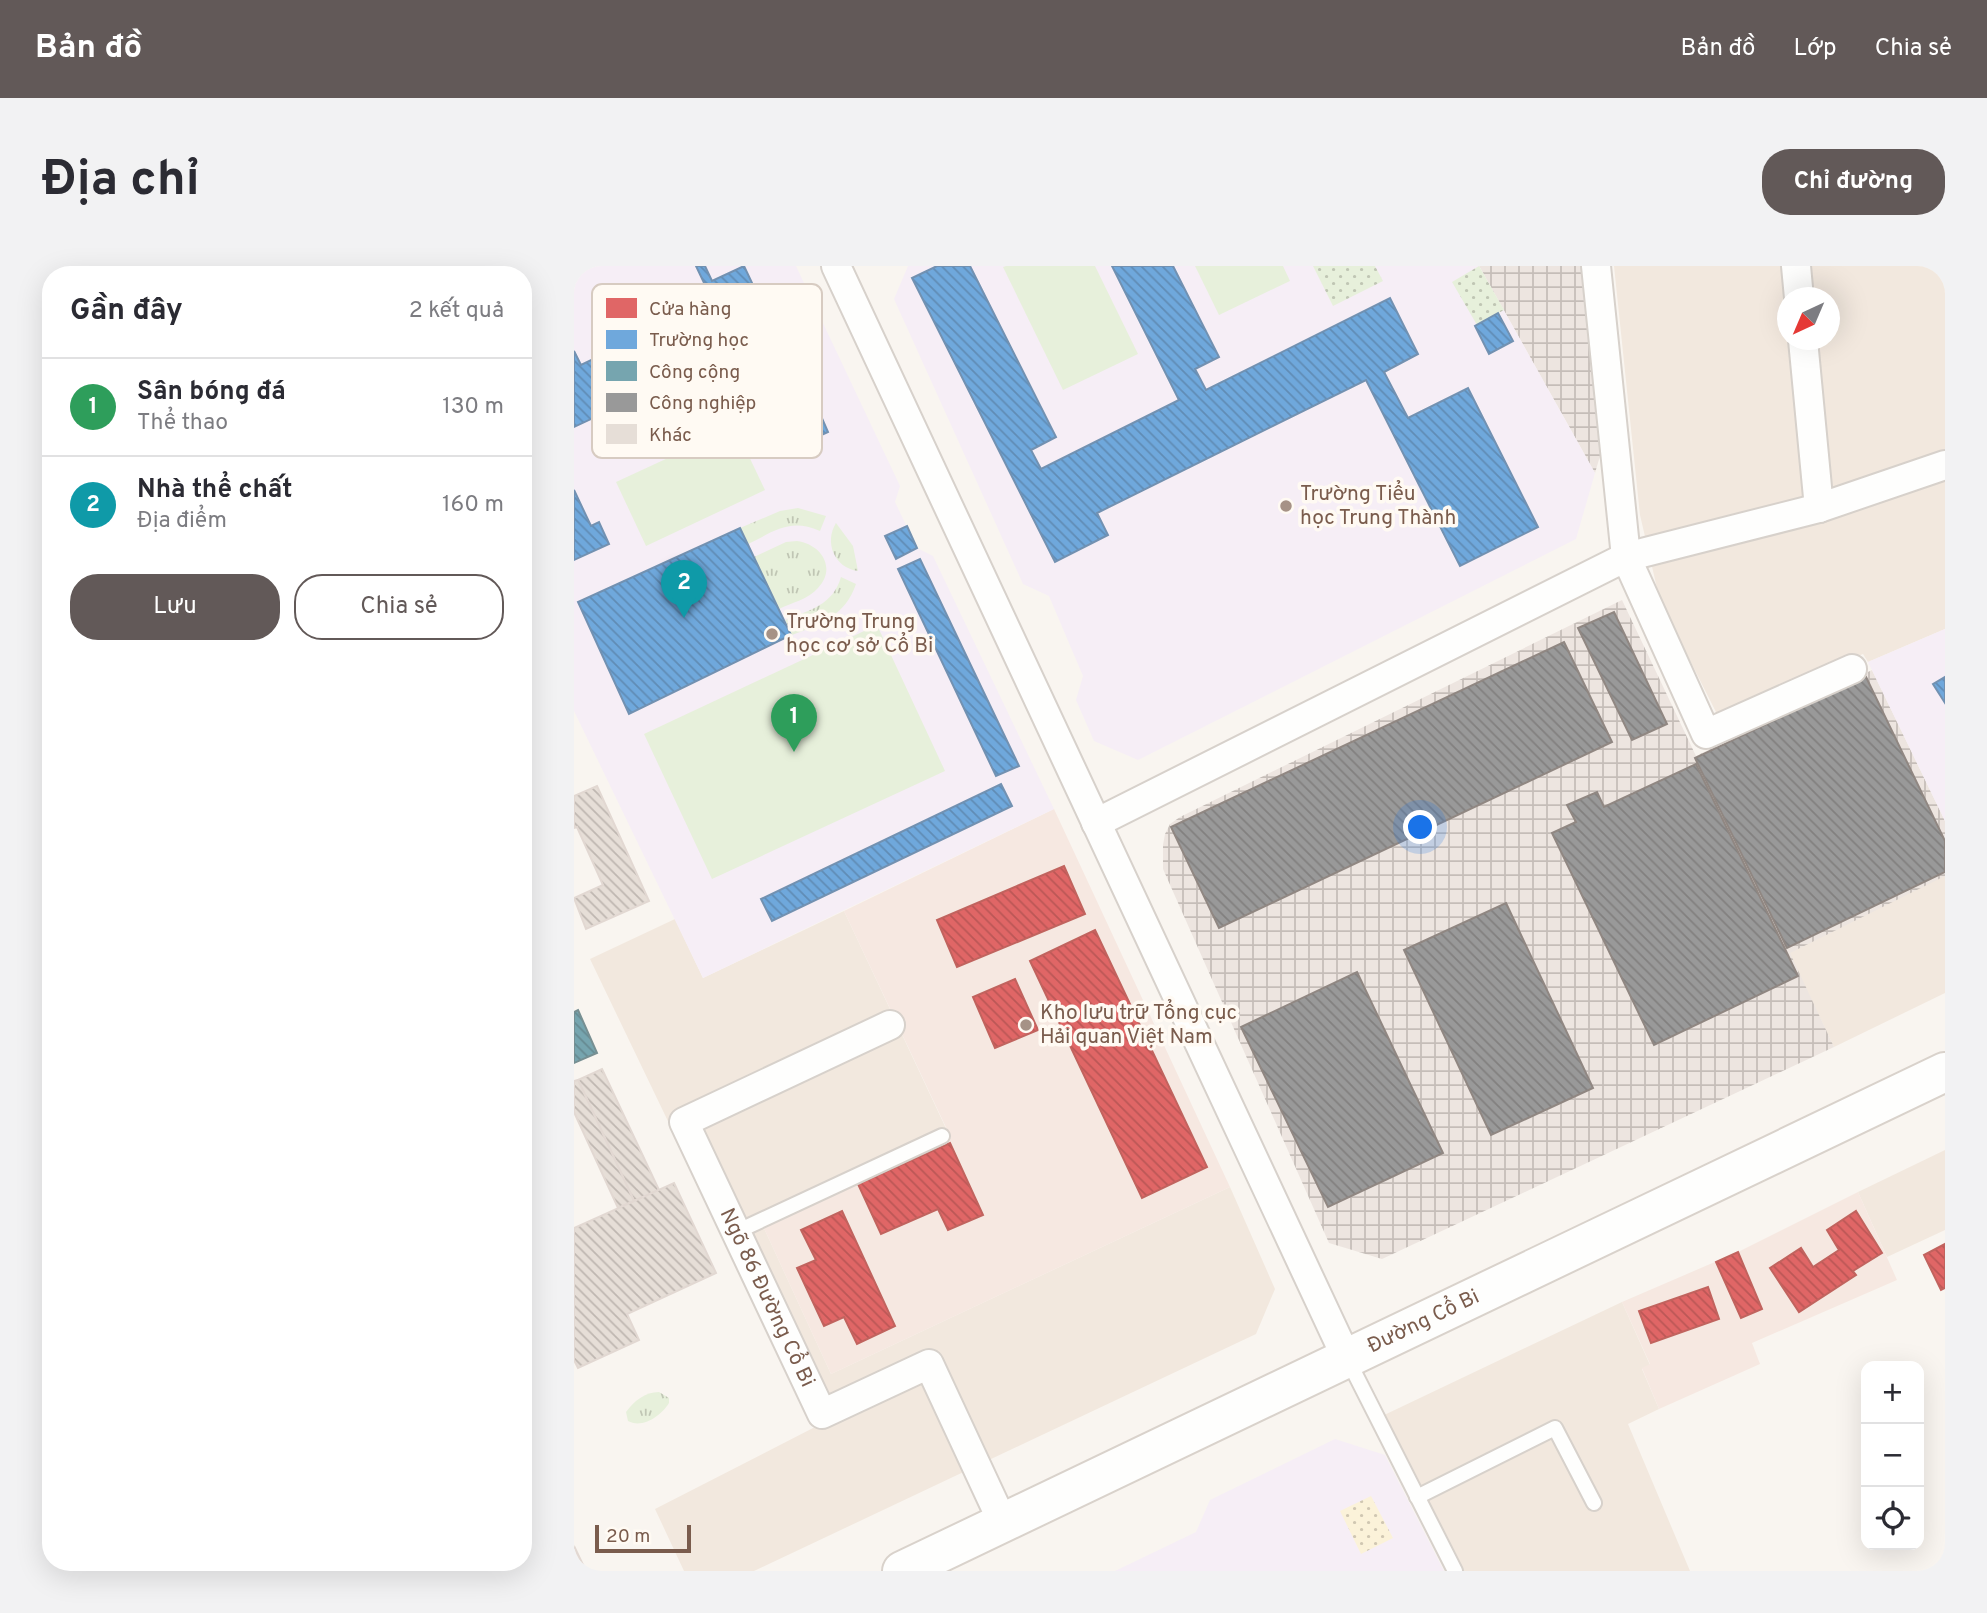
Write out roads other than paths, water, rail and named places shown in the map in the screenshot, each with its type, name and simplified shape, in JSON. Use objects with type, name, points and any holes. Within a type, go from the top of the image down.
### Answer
[{"type":"main road","name":"Đường Cổ Bi","points":[[902,1571],[1945,1072]]},
{"type":"street","points":[[836,266],[1348,1359]]},
{"type":"street","points":[[1596,266],[1626,557],[1706,734],[1852,668]]},
{"type":"street","points":[[1796,266],[1798,287]]},
{"type":"street","points":[[1804,350],[1819,508]]},
{"type":"street","points":[[1096,823],[1626,557],[1819,508],[1945,465]]},
{"type":"street","name":"Ngõ 86 Đường Cổ Bi","points":[[890,1026],[684,1122],[822,1414],[929,1364],[1003,1522]]},
{"type":"lane","points":[[736,1232],[942,1136]]},
{"type":"lane","points":[[1348,1359],[1455,1571]]},
{"type":"lane","points":[[1418,1497],[1555,1428],[1594,1503]]},
{"type":"place","name":"Trường Tiểu học Trung Thành","points":[[1286,506]]},
{"type":"place","name":"Nhà thể chất","points":[[684,618]]},
{"type":"place","name":"Trường Trung học cơ sở Cổ Bi","points":[[772,634]]},
{"type":"place","name":"Sân bóng đá","points":[[794,752]]},
{"type":"place","name":"Kho lưu trữ Tổng cục Hải quan Việt Nam","points":[[1026,1025]]}]
